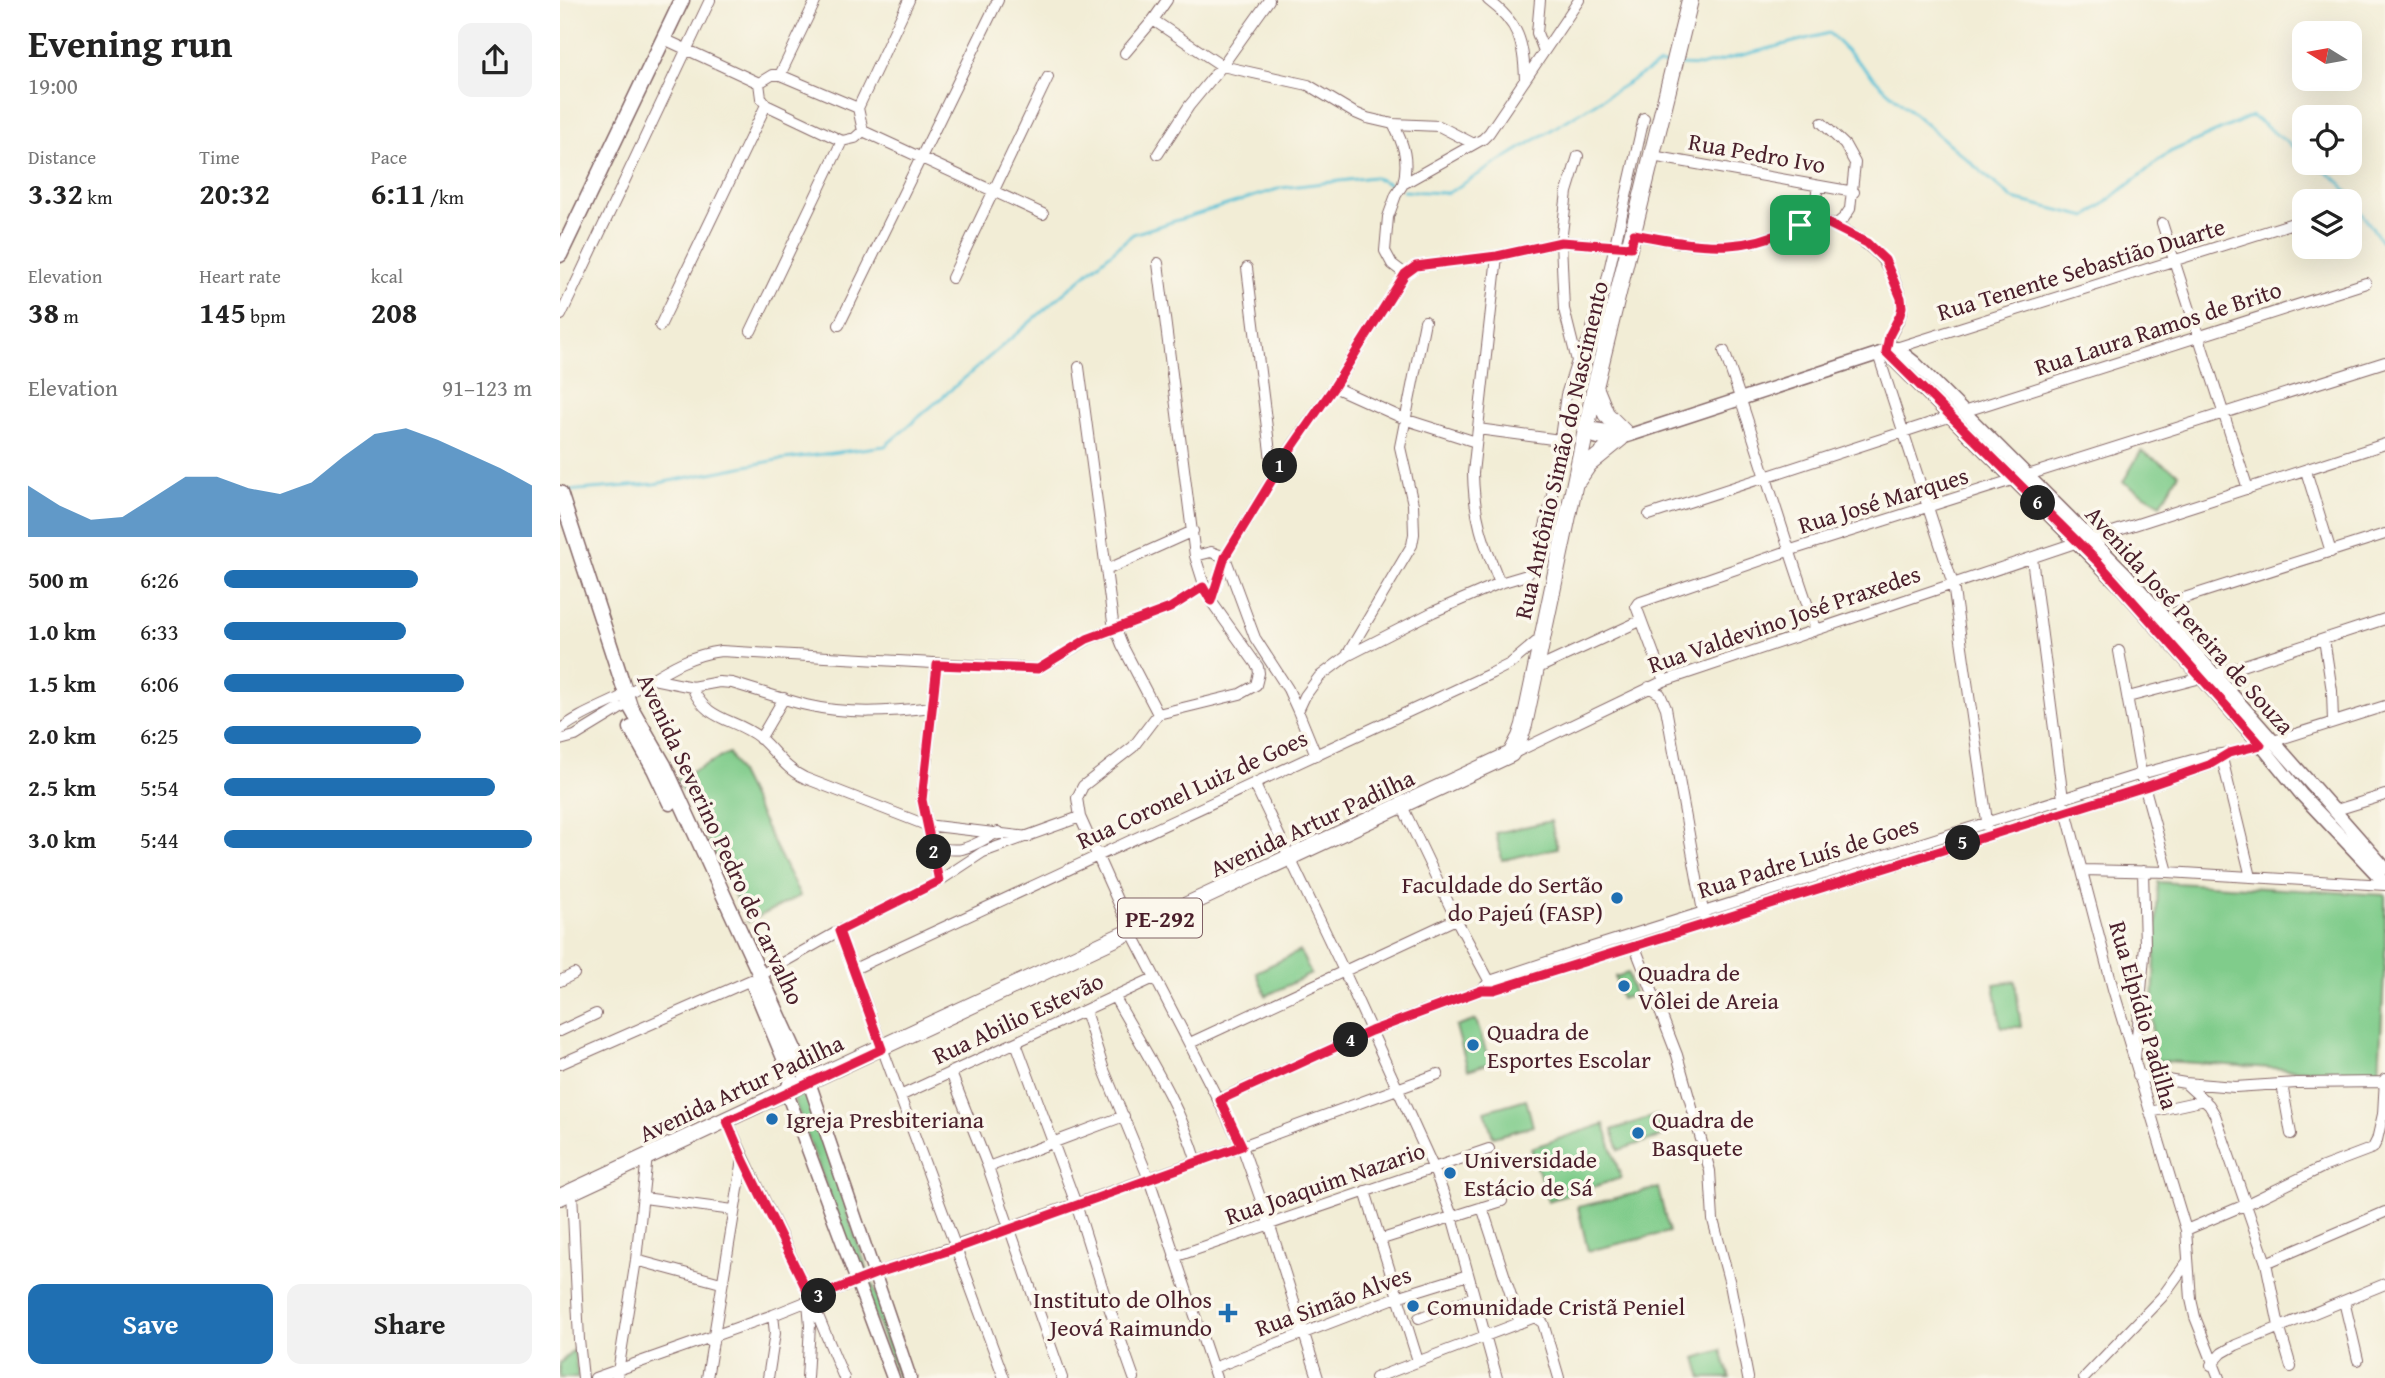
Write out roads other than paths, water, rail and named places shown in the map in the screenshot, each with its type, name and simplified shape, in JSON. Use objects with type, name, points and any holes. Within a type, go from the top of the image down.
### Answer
[{"type":"main road","points":[[560,233],[671,0]]},
{"type":"main road","points":[[560,256],[682,0]]},
{"type":"main road","name":"Rua Antônio Simão do Nascimento","points":[[1511,754],[1520,737],[1536,669],[1627,242],[1652,156],[1690,0]]},
{"type":"main road","points":[[1574,485],[1589,464],[1626,435],[1606,414],[1595,387]]},
{"type":"main road","name":"Avenida Severino Pedro de Carvalho","points":[[562,499],[621,701]]},
{"type":"main road","name":"Avenida Severino Pedro de Carvalho","points":[[560,523],[621,701],[634,715],[664,765],[753,973],[809,1082]]},
{"type":"main road","name":"Avenida Artur Padilha","points":[[566,1195],[1511,754]]},
{"type":"main road","name":"Avenida Severino Pedro de Carvalho","points":[[753,973],[789,1070],[791,1080],[787,1093]]},
{"type":"street","points":[[561,315],[710,0]]},
{"type":"street","points":[[780,75],[816,0]]},
{"type":"street","points":[[863,131],[858,108],[909,0]]},
{"type":"street","points":[[839,325],[998,0]]},
{"type":"street","points":[[1125,52],[1167,0]]},
{"type":"street","points":[[1158,154],[1189,106],[1222,66],[1269,0]]},
{"type":"street","points":[[1488,0],[1518,34],[1524,48],[1525,80]]},
{"type":"street","points":[[1540,0],[1537,33],[1544,51]]},
{"type":"street","points":[[1403,184],[1489,133],[1579,0]]},
{"type":"street","points":[[1153,20],[1222,66],[1308,85],[1353,112],[1393,124],[1439,126],[1474,144]]},
{"type":"street","points":[[664,39],[759,83]]},
{"type":"street","points":[[759,83],[772,75],[780,75],[858,108]]},
{"type":"street","points":[[952,278],[1048,77]]},
{"type":"street","points":[[759,83],[761,98],[766,105],[842,141],[849,140],[863,131]]},
{"type":"street","points":[[660,326],[766,105]]},
{"type":"street","points":[[1298,711],[1319,677],[1347,656],[1433,612],[1500,583],[1527,575],[1536,564],[1551,502],[1566,395],[1577,361],[1627,242],[1644,118]]},
{"type":"street","points":[[1822,123],[1856,163],[1854,192],[1848,214],[1834,226]]},
{"type":"street","points":[[1393,124],[1405,150],[1406,172],[1391,208],[1385,244],[1388,258],[1405,274]]},
{"type":"street","points":[[863,131],[1042,214]]},
{"type":"street","points":[[751,331],[842,141]]},
{"type":"street","points":[[1577,361],[1564,309],[1561,242],[1567,192],[1578,156]]},
{"type":"street","name":"Rua Pedro Ivo","points":[[1652,156],[1854,192]]},
{"type":"street","points":[[1813,216],[1818,186]]},
{"type":"street","points":[[1211,601],[1225,557],[1273,477],[1405,274],[1416,266],[1497,256],[1561,242],[1731,246],[1780,234],[1813,216]]},
{"type":"street","points":[[1813,216],[1867,243],[1885,260],[1892,273],[1902,307],[1889,336],[1887,350],[1902,431],[1953,583],[1989,835]]},
{"type":"street","points":[[2162,223],[2248,489]]},
{"type":"street","name":"Rua Tenente Sebastião Duarte","points":[[1584,434],[1609,440],[1626,435],[2292,224]]},
{"type":"street","points":[[1497,256],[1473,473],[1478,528],[1500,583]]},
{"type":"street","points":[[1158,263],[1195,556],[1203,587],[1255,661],[1258,680],[1250,690],[1240,694],[1158,714],[1133,747],[1085,784],[1077,798],[1080,817],[1131,931],[1242,1146],[1318,1378]]},
{"type":"street","points":[[1247,268],[1273,477]]},
{"type":"street","name":"Rua Laura Ramos de Brito","points":[[1648,515],[2366,283]]},
{"type":"street","points":[[1347,656],[1412,545],[1414,525],[1410,486],[1400,453],[1426,321]]},
{"type":"street","name":"Avenida José Pereira de Souza","points":[[1887,350],[1915,363],[1957,414],[2156,607],[2208,677]]},
{"type":"street","points":[[1724,351],[1816,629]]},
{"type":"street","name":"Rua José Marques","points":[[1640,621],[1636,606],[1638,603],[1788,551],[1929,509],[2385,362]]},
{"type":"street","points":[[1079,367],[1116,629],[1158,714]]},
{"type":"street","points":[[1334,387],[1407,420],[1476,442]]},
{"type":"street","points":[[1478,429],[1560,440]]},
{"type":"street","name":"Rua Valdevino José Praxedes","points":[[1511,754],[1664,681],[1953,583],[2385,444]]},
{"type":"street","points":[[1270,446],[1291,449]]},
{"type":"street","points":[[2306,471],[2331,552]]},
{"type":"street","points":[[1106,570],[1193,531]]},
{"type":"street","points":[[2156,607],[2385,534]]},
{"type":"street","name":"Avenida José Pereira de Souza","points":[[2085,540],[2266,743],[2385,868]]},
{"type":"street","points":[[1195,556],[1211,552],[1225,557]]},
{"type":"street","points":[[1225,557],[1255,638],[1288,689],[1316,755]]},
{"type":"street","name":"Rua Elpídio Padilha","points":[[2032,558],[2063,799],[2099,940],[2186,1230],[2195,1317],[2218,1378]]},
{"type":"street","points":[[560,740],[575,736],[653,679],[693,656],[721,652],[1038,669],[1087,639],[1170,608],[1203,587]]},
{"type":"street","points":[[2127,696],[2208,677],[2385,619]]},
{"type":"street","points":[[1536,669],[1640,621],[1664,681]]},
{"type":"street","name":"Rua Coronel Luiz de Goes","points":[[854,970],[1492,673],[1510,664],[1542,637]]},
{"type":"street","points":[[2324,639],[2332,691],[2333,722]]},
{"type":"street","points":[[2119,651],[2141,774],[2168,872]]},
{"type":"street","points":[[937,665],[922,800],[939,881]]},
{"type":"street","points":[[653,679],[692,687],[719,682],[732,683],[833,709],[879,712],[932,707]]},
{"type":"street","points":[[692,687],[705,709],[760,738],[795,774],[926,825],[1028,836]]},
{"type":"street","points":[[1649,687],[1660,694],[1666,708],[1706,924]]},
{"type":"street","points":[[760,738],[784,698]]},
{"type":"street","points":[[560,730],[573,720],[621,701]]},
{"type":"street","points":[[2250,877],[2224,755],[2385,706]]},
{"type":"street","name":"Avenida José Pereira de Souza","points":[[2266,743],[2301,794],[2385,884]]},
{"type":"street","name":"Rua Padre Luís de Goes","points":[[1492,986],[1702,912],[1986,822],[2141,774],[2224,755]]},
{"type":"street","name":"Rua Padre Luís de Goes","points":[[1492,986],[1635,947],[2145,787],[2224,755]]},
{"type":"street","points":[[1254,783],[1344,971],[1434,1169],[1452,1216],[1497,1378]]},
{"type":"street","points":[[2333,811],[2385,795]]},
{"type":"street","points":[[1220,1100],[1371,1031],[1492,986],[1456,919],[1402,806]]},
{"type":"street","points":[[560,1064],[939,881],[983,852],[1080,817]]},
{"type":"street","points":[[932,845],[959,851],[998,832]]},
{"type":"street","points":[[2083,870],[2385,884]]},
{"type":"street","points":[[2135,1063],[2145,945],[2143,871]]},
{"type":"street","points":[[1190,1043],[1456,919]]},
{"type":"street","points":[[839,931],[1004,1378]]},
{"type":"street","points":[[1635,947],[1677,1055],[1710,1171],[1713,1220],[1730,1284],[1748,1378]]},
{"type":"street","points":[[560,981],[574,974]]},
{"type":"street","name":"Rua Abilio Estevão","points":[[900,1096],[1154,978]]},
{"type":"street","points":[[1114,996],[1174,1105],[1197,1162]]},
{"type":"street","points":[[1085,1011],[1104,1070],[1149,1180],[1214,1373]]},
{"type":"street","points":[[560,1031],[596,1014]]},
{"type":"street","points":[[1016,1043],[1076,1204],[1134,1378]]},
{"type":"street","points":[[951,1073],[988,1167],[1062,1378]]},
{"type":"street","points":[[595,1378],[618,1374],[875,1274],[1149,1180],[1438,1074]]},
{"type":"street","points":[[2138,1075],[2185,1083],[2235,1087],[2385,1081],[2384,1115],[2372,1148],[2323,1167],[2186,1230]]},
{"type":"street","points":[[809,1082],[910,1378]]},
{"type":"street","points":[[2185,1083],[2205,1100],[2215,1115],[2266,1263],[2291,1367]]},
{"type":"street","points":[[2282,1084],[2291,1134]]},
{"type":"street","points":[[787,1093],[893,1378]]},
{"type":"street","points":[[2150,1112],[2205,1100]]},
{"type":"street","points":[[988,1167],[1124,1116]]},
{"type":"street","points":[[727,1121],[844,1378]]},
{"type":"street","name":"Rua Joaquim Nazario","points":[[1174,1257],[1489,1149]]},
{"type":"street","points":[[618,1374],[636,1261],[647,1156]]},
{"type":"street","points":[[707,1378],[743,1159]]},
{"type":"street","points":[[1365,1191],[1418,1361]]},
{"type":"street","points":[[566,1195],[583,1378]]},
{"type":"street","points":[[644,1198],[733,1210]]},
{"type":"street","points":[[1379,1240],[1502,1201]]},
{"type":"street","points":[[1482,1207],[1520,1324]]},
{"type":"street","points":[[2266,1263],[2385,1212]]},
{"type":"street","points":[[636,1261],[722,1283]]},
{"type":"street","points":[[2084,1378],[2162,1297],[2188,1261]]},
{"type":"street","name":"Rua Simão Alves","points":[[1214,1373],[1397,1297],[1468,1275]]},
{"type":"street","points":[[2211,1365],[2228,1349],[2385,1284]]},
{"type":"street","points":[[1419,1318],[1474,1297]]},
{"type":"street","points":[[807,1378],[809,1300]]},
{"type":"street","points":[[2344,1301],[2358,1360]]},
{"type":"street","points":[[768,1378],[775,1333],[773,1315]]},
{"type":"street","points":[[1376,1378],[1535,1317],[1543,1323],[1559,1378]]},
{"type":"waterway","points":[[1680,65],[1700,66],[1829,33],[1883,87],[2013,199],[2087,217],[2170,152],[2252,116],[2292,146]]},
{"type":"waterway","points":[[1403,191],[1448,193],[1659,64],[1670,65]]},
{"type":"waterway","points":[[2330,175],[2340,182],[2385,246]]},
{"type":"waterway","points":[[566,491],[654,484],[777,460],[885,446],[1133,234],[1281,188],[1373,177],[1395,186]]},
{"type":"place","name":"Faculdade do Sertão do Pajeú (FASP)","points":[[1617,898]]},
{"type":"place","name":"Quadra de Vôlei de Areia","points":[[1624,986]]},
{"type":"place","name":"Quadra de Esportes Escolar","points":[[1473,1045]]},
{"type":"place","name":"Igreja Presbiteriana","points":[[772,1119]]},
{"type":"place","name":"Quadra de Basquete","points":[[1638,1133]]},
{"type":"place","name":"Universidade Estácio de Sá","points":[[1450,1173]]},
{"type":"place","name":"Comunidade Cristã Peniel","points":[[1413,1306]]},
{"type":"place","name":"Instituto de Olhos Jeová Raimundo","points":[[1228,1313]]}]
